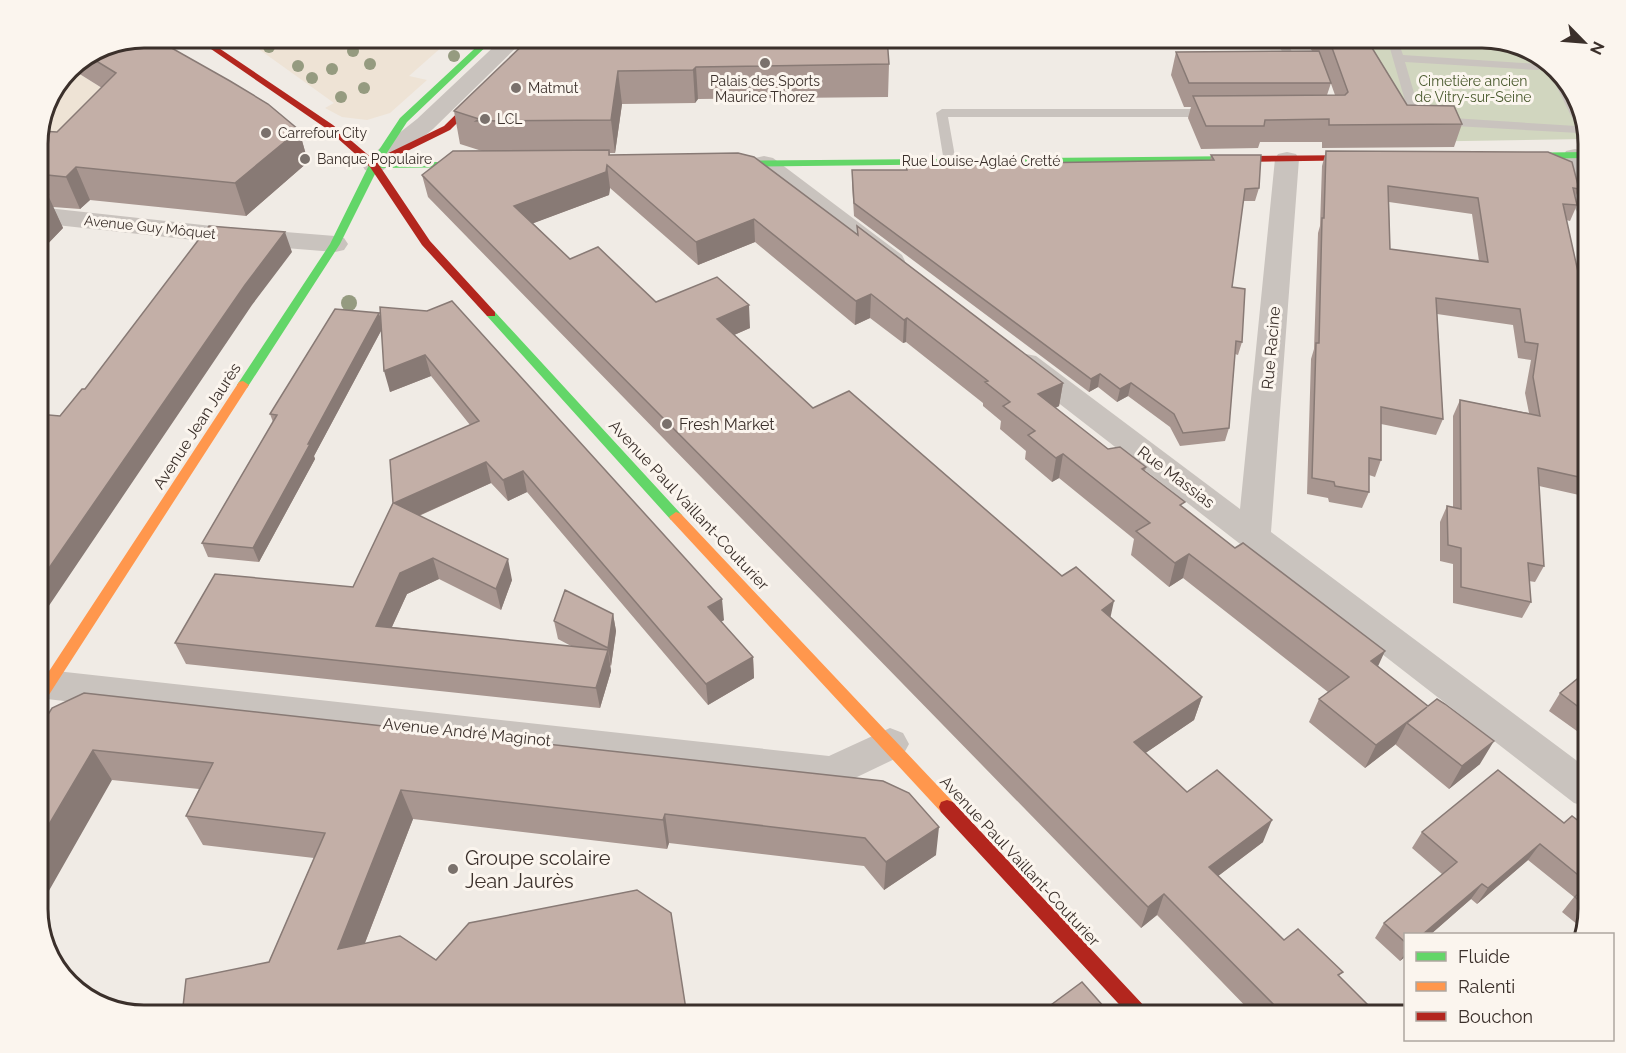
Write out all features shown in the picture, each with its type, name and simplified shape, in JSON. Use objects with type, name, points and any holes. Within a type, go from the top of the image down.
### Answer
[{"type":"main road","name":"Avenue Paul Vaillant-Couturier","points":[[214,48],[330,127],[374,165],[426,243],[691,533],[1131,1005]]},
{"type":"main road","name":"Avenue Jean Jaurès","points":[[48,678],[335,244],[374,165],[403,120],[480,48]]},
{"type":"main road","points":[[374,165],[447,128],[529,48]]},
{"type":"main road","points":[[1494,156],[1578,152]]},
{"type":"main road","name":"Rue Louise-Aglaé Cretté","points":[[700,164],[1377,158]]},
{"type":"main road","points":[[374,165],[490,165]]},
{"type":"street","points":[[374,165],[424,124],[504,48]]},
{"type":"street","name":"Rue Racine","points":[[1254,537],[1287,159]]},
{"type":"street","points":[[764,163],[916,280]]},
{"type":"street","name":"Avenue Guy Môquet","points":[[48,216],[212,234],[335,244]]},
{"type":"street","name":"Rue Massias","points":[[1001,344],[1578,783]]},
{"type":"street","name":"Avenue André Maginot","points":[[48,690],[832,773],[890,744]]},
{"type":"lane","points":[[1285,48],[1289,56],[1319,70]]},
{"type":"lane","points":[[1395,48],[1414,111],[1422,118],[1437,122],[1577,130]]},
{"type":"lane","points":[[1398,58],[1534,64]]},
{"type":"lane","points":[[950,162],[942,112],[1227,113]]},
{"type":"green space","name":"Cimetière ancien de Vitry-sur-Seine","points":[[1373,48],[1482,48],[1501,50],[1525,58],[1545,72],[1565,96],[1575,119],[1578,139],[1402,142]]},
{"type":"shaded area","points":[[257,48],[441,48],[409,76],[427,80],[390,113],[367,120],[342,117],[325,108],[334,103]]},
{"type":"shaded area","points":[[79,74],[108,92],[71,165],[48,145],[48,137],[51,119],[58,101],[68,85]]},
{"type":"building","points":[[172,48],[268,104],[299,130],[235,183],[76,167],[66,177],[48,175],[49,131],[57,132],[116,73],[96,61],[125,50]]},
{"type":"building","points":[[520,48],[888,48],[889,64],[696,67],[693,70],[618,71],[611,120],[476,121],[479,119],[454,111]]},
{"type":"building","points":[[1332,48],[1372,48],[1407,105],[1454,106],[1462,124],[1329,125],[1329,119],[1265,120],[1264,126],[1206,126],[1193,96],[1345,95],[1348,92]]},
{"type":"building","points":[[1319,51],[1331,83],[1189,83],[1176,52]]},
{"type":"building","points":[[609,150],[609,155],[738,153],[754,157],[858,235],[857,226],[1063,383],[1038,394],[1108,449],[1120,447],[1146,467],[1142,469],[1185,502],[1180,505],[1235,548],[1243,543],[1385,651],[1371,661],[1428,706],[1437,699],[1494,741],[1462,766],[1407,723],[1427,707],[1376,745],[1319,699],[1349,677],[1189,554],[1175,563],[1136,531],[1150,523],[1063,454],[1056,458],[1028,435],[1035,431],[1003,406],[1010,402],[985,382],[988,381],[907,318],[904,320],[871,294],[856,301],[754,219],[696,242],[607,165],[606,172],[514,206],[570,259],[598,247],[656,302],[717,277],[749,305],[717,319],[813,408],[849,391],[1062,576],[1076,567],[1114,601],[1102,610],[1202,697],[1134,742],[1187,792],[1217,770],[1272,820],[1209,867],[1284,940],[1298,929],[1343,972],[1338,975],[1368,1005],[1274,1005],[1164,894],[1148,907],[422,175],[453,151]]},
{"type":"building","points":[[1326,151],[1548,152],[1572,162],[1578,185],[1578,189],[1573,188],[1577,205],[1563,204],[1578,272],[1578,477],[1538,468],[1544,566],[1528,563],[1531,602],[1461,587],[1461,548],[1448,545],[1447,506],[1461,509],[1460,400],[1540,416],[1533,377],[1538,344],[1525,342],[1520,309],[1436,298],[1443,419],[1381,407],[1381,460],[1369,458],[1369,492],[1335,486],[1334,482],[1312,478],[1316,343],[1319,343],[1322,218],[1324,218]],"holes":[[[1388,186],[1478,198],[1488,262],[1390,249]]]},
{"type":"building","points":[[1211,155],[1261,155],[1259,188],[1245,189],[1232,287],[1245,289],[1242,342],[1236,341],[1229,428],[1183,433],[1174,414],[1131,383],[1120,389],[1100,374],[1091,379],[854,203],[852,170],[907,170],[906,166],[962,164],[1214,160]]},
{"type":"building","points":[[209,226],[285,232],[245,285],[48,570],[48,415],[60,416],[82,389],[85,389]]},
{"type":"building","points":[[452,301],[722,599],[708,607],[753,657],[706,684],[523,471],[503,480],[486,462],[394,503],[508,559],[496,589],[433,558],[400,573],[376,626],[608,650],[596,688],[175,643],[215,574],[353,587],[393,503],[390,460],[479,421],[425,355],[384,371],[380,307],[427,311]]},
{"type":"building","points":[[335,309],[379,313],[253,548],[202,543],[277,415],[270,414]]},
{"type":"building","points":[[565,590],[613,614],[608,648],[554,621]]},
{"type":"building","points":[[1578,678],[1578,706],[1560,693]]},
{"type":"building","points":[[84,693],[883,781],[909,793],[939,827],[886,862],[865,838],[665,814],[663,820],[401,790],[338,949],[400,936],[436,960],[469,923],[637,890],[671,913],[685,1005],[183,1005],[186,979],[269,962],[325,833],[186,816],[213,763],[93,750],[48,826],[48,715],[52,708]]},
{"type":"building","points":[[1498,770],[1564,823],[1572,816],[1578,820],[1578,875],[1540,844],[1488,888],[1482,884],[1424,933],[1404,933],[1404,941],[1384,923],[1457,862],[1422,832]]},
{"type":"building","points":[[1082,982],[1102,1005],[1051,1005]]},
{"type":"traffic: fast","points":[[243,385],[335,244],[374,165],[403,120],[480,48]]},
{"type":"traffic: fast","points":[[1513,156],[1578,155]]},
{"type":"traffic: fast","points":[[718,164],[1245,159]]},
{"type":"traffic: fast","points":[[374,165],[480,165]]},
{"type":"traffic: fast","points":[[491,314],[676,517]]},
{"type":"traffic: slow","points":[[48,685],[243,385]]},
{"type":"traffic: slow","points":[[676,517],[947,807]]},
{"type":"traffic: jam","points":[[214,48],[330,127],[374,165],[426,243],[491,314]]},
{"type":"traffic: jam","points":[[378,162],[447,128],[529,48]]},
{"type":"traffic: jam","points":[[1245,159],[1368,158]]},
{"type":"traffic: jam","points":[[947,807],[1132,1005]]},
{"type":"place","name":"Palais des Sports Maurice Thorez","points":[[765,63]]},
{"type":"place","name":"Matmut","points":[[516,88]]},
{"type":"place","name":"LCL","points":[[485,119]]},
{"type":"place","name":"Carrefour City","points":[[266,133]]},
{"type":"place","name":"Banque Populaire","points":[[305,159]]},
{"type":"place","name":"Fresh Market","points":[[667,424]]},
{"type":"place","name":"Groupe scolaire Jean Jaurès","points":[[453,869]]}]
